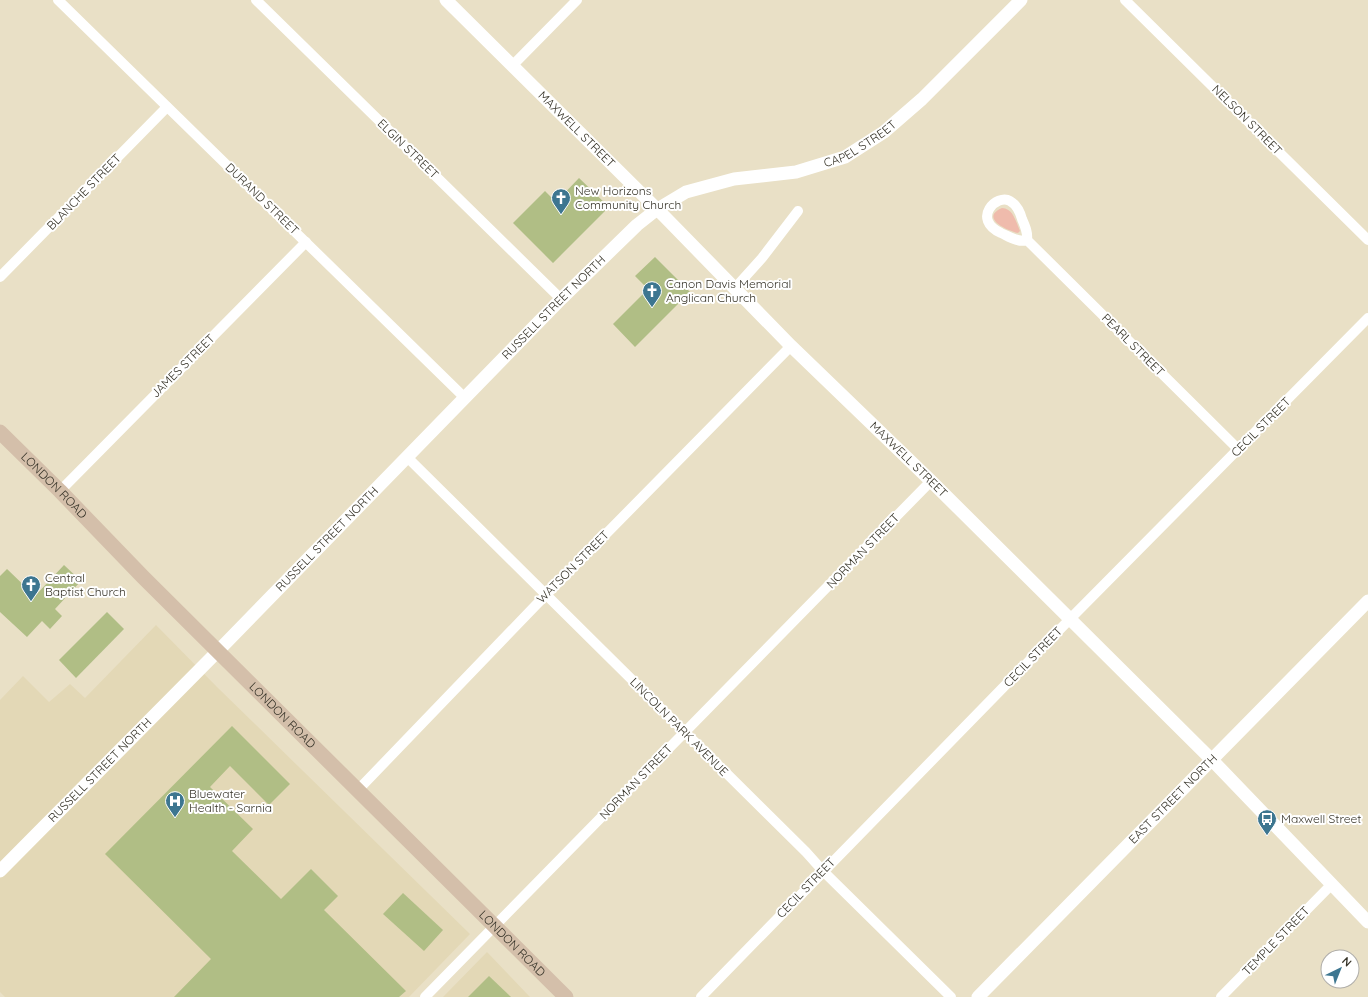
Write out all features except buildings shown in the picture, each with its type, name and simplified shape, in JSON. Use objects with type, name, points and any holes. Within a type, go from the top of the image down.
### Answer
[{"type":"main road","name":"LONDON ROAD","points":[[0,432],[357,791],[566,997]]},
{"type":"street","name":"DURAND STREET","points":[[58,0],[465,398]]},
{"type":"street","name":"ELGIN STREET","points":[[256,0],[561,299]]},
{"type":"street","name":"MAXWELL STREET","points":[[446,0],[735,288],[791,346],[931,481],[1212,760],[1368,922]]},
{"type":"street","points":[[512,66],[577,0]]},
{"type":"street","name":"CAPEL STREET","points":[[656,210],[686,192],[734,179],[796,172],[845,157],[884,132],[922,98],[1021,0]]},
{"type":"street","name":"NELSON STREET","points":[[1125,0],[1368,240]]},
{"type":"street","name":"BLANCHE STREET","points":[[0,277],[167,106]]},
{"type":"street","points":[[1009,200],[1014,205],[1019,211],[1027,233],[1027,240],[1017,240],[992,228],[988,223],[987,212],[992,205],[999,201],[1009,200]]},
{"type":"street","name":"RUSSELL STREET NORTH","points":[[0,871],[218,651],[561,299],[637,225],[656,210]]},
{"type":"street","points":[[735,288],[762,258],[798,211]]},
{"type":"street","name":"PEARL STREET","points":[[1027,240],[1239,450]]},
{"type":"street","name":"JAMES STREET","points":[[60,491],[306,242]]},
{"type":"street","name":"CECIL STREET","points":[[700,997],[1070,619],[1368,318]]},
{"type":"street","name":"WATSON STREET","points":[[357,791],[546,595],[791,346]]},
{"type":"street","name":"LINCOLN PARK AVENUE","points":[[407,457],[951,997]]},
{"type":"street","name":"NORMAN STREET","points":[[425,997],[931,481]]},
{"type":"street","name":"EAST STREET NORTH","points":[[978,997],[1368,601]]},
{"type":"street","name":"TEMPLE STREET","points":[[1221,997],[1332,884]]},
{"type":"shaded area","points":[[1002,208],[1009,210],[1014,216],[1020,231],[1018,233],[1002,227],[994,220],[993,216]]},
{"type":"shaded area","name":"Bluewater Health - Sarnia","points":[[156,625],[217,687],[470,934],[409,997],[5,997],[0,992],[0,700],[23,676],[49,702],[70,684],[85,698]]},
{"type":"shaded area","points":[[487,952],[530,997],[443,997]]},
{"type":"place","name":"New Horizons Community Church","points":[[561,215]]},
{"type":"place","name":"Canon Davis Memorial Anglican Church","points":[[652,308]]},
{"type":"place","name":"Central Baptist Church","points":[[31,602]]},
{"type":"place","name":"Bluewater Health - Sarnia","points":[[175,818]]},
{"type":"place","name":"Maxwell Street","points":[[1267,836]]}]
